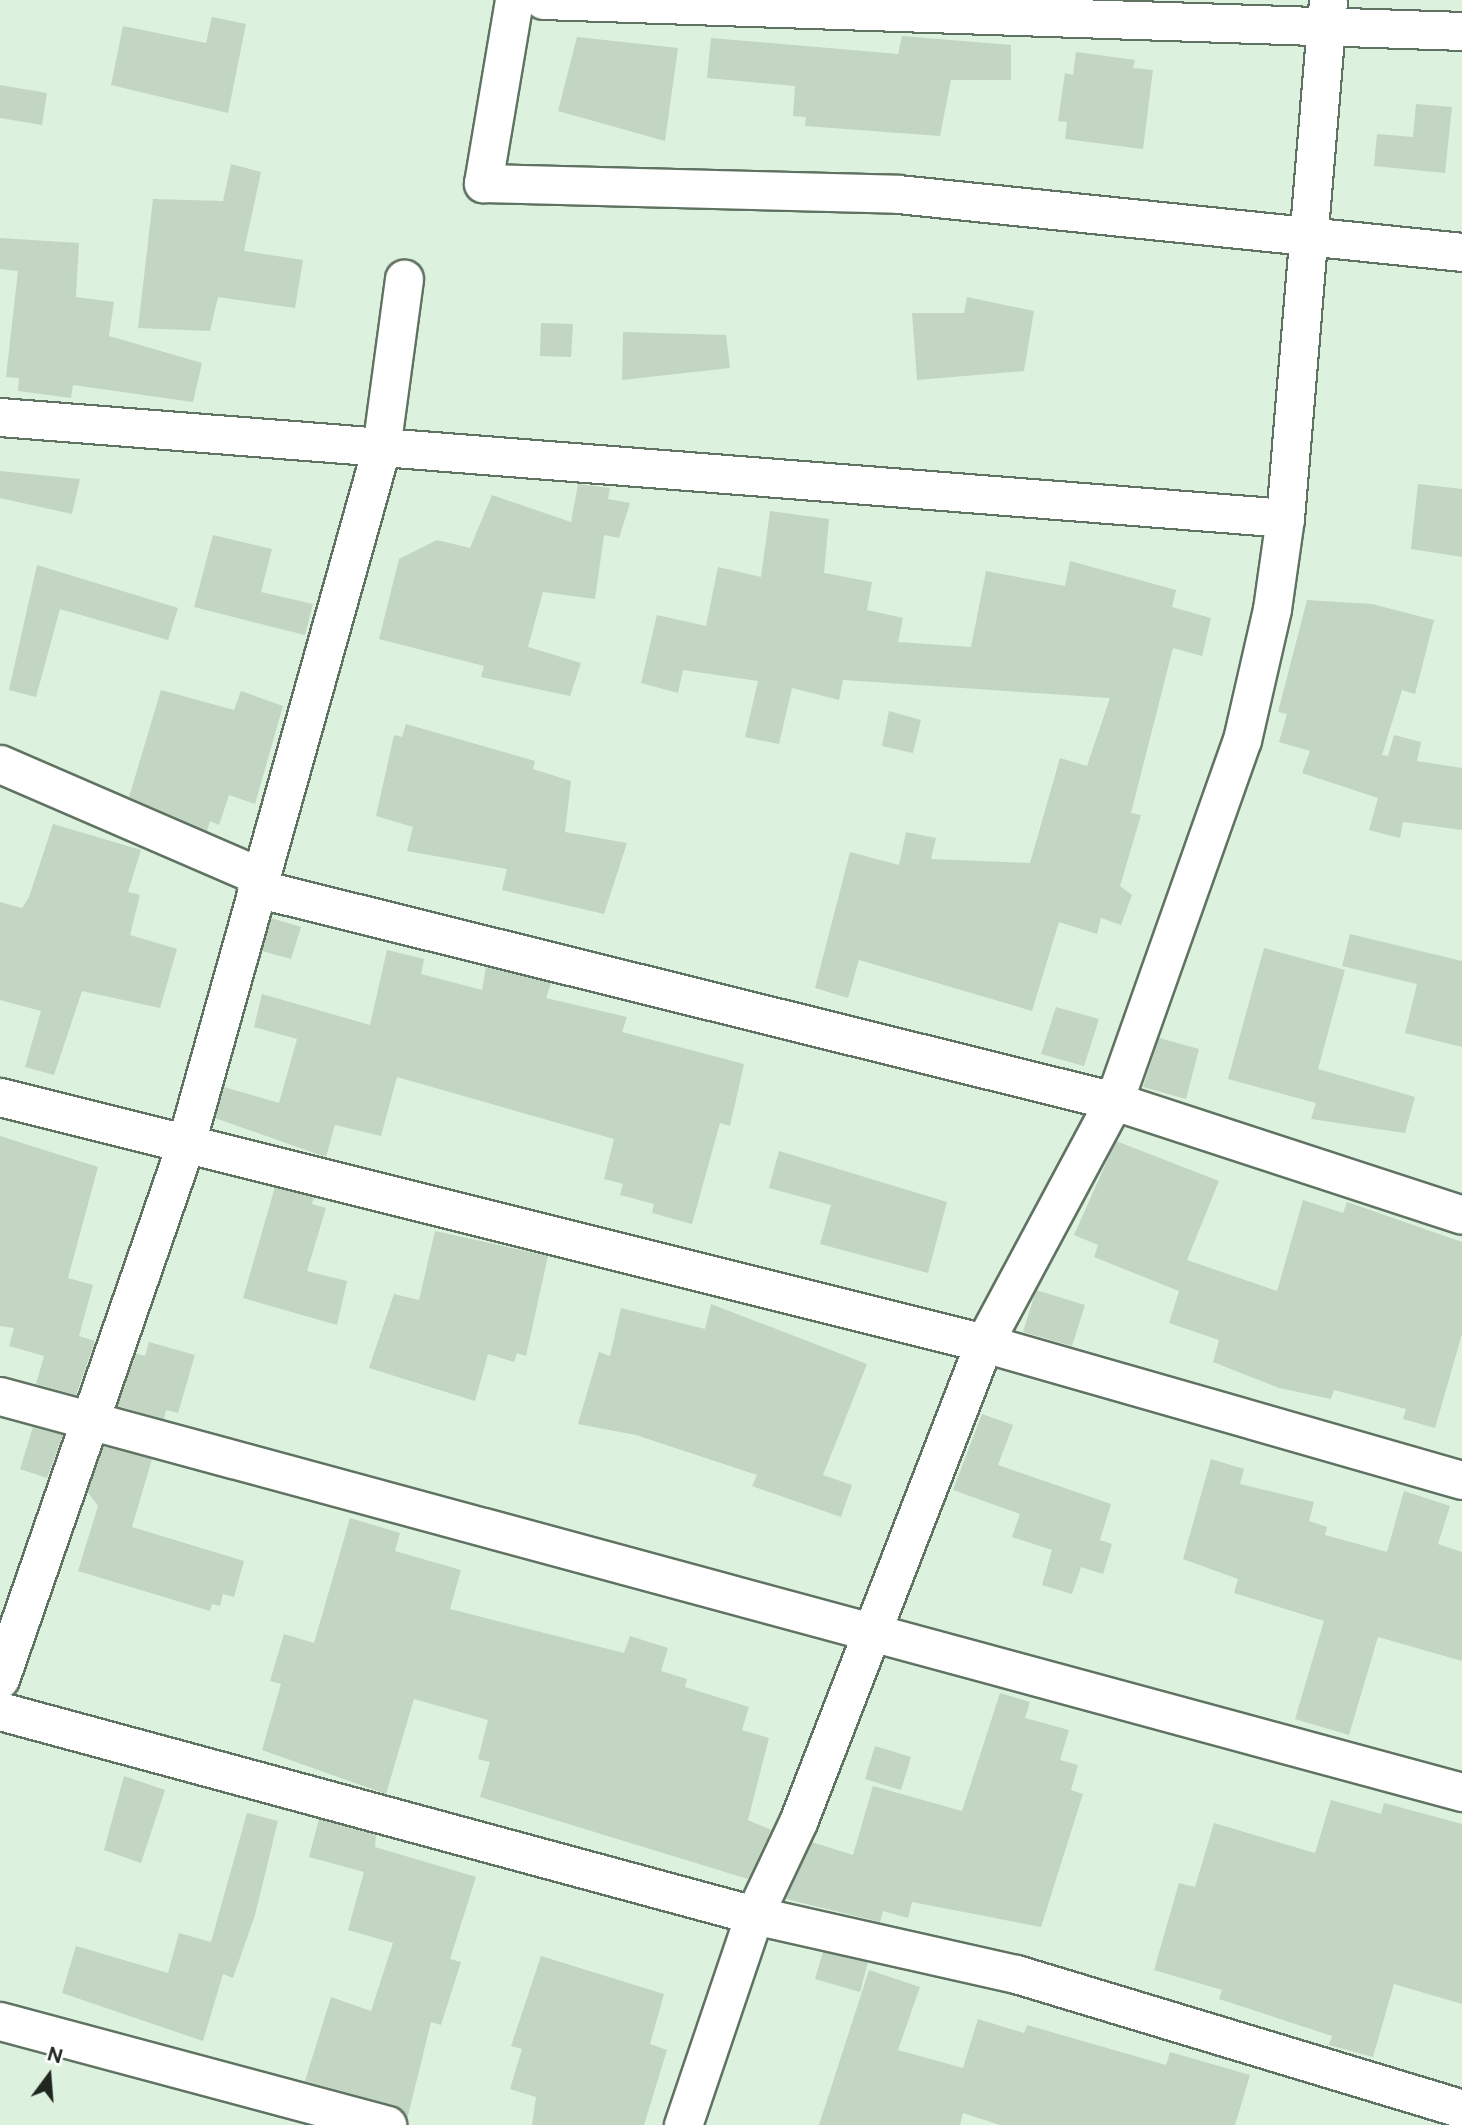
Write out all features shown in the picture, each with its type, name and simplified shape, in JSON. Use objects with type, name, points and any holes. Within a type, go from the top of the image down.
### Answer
[{"type":"street","points":[[514,0],[483,183],[898,194],[1307,233],[1462,252]]},
{"type":"street","points":[[543,0],[1327,14],[1462,31]]},
{"type":"street","points":[[683,2125],[754,1915],[873,1628],[984,1343],[1114,1101],[1242,740],[1272,609],[1285,517],[1327,14]]},
{"type":"street","points":[[0,1679],[186,1143],[380,449],[404,278]]},
{"type":"street","points":[[0,417],[380,449],[1285,517]]},
{"type":"street","points":[[0,764],[258,882],[1114,1101],[1462,1215]]},
{"type":"street","points":[[0,1097],[984,1343],[1462,1480]]},
{"type":"street","points":[[0,1396],[873,1628],[1462,1792]]},
{"type":"street","points":[[0,1711],[754,1915],[1016,1974],[1462,2109]]},
{"type":"street","points":[[0,2021],[387,2125]]},
{"type":"building","points":[[212,17],[246,24],[228,113],[111,85],[123,26],[206,43]]},
{"type":"building","points":[[902,36],[1011,45],[1011,80],[951,80],[940,136],[805,126],[806,117],[793,116],[795,86],[707,78],[711,38],[898,54]]},
{"type":"building","points":[[577,37],[678,48],[665,141],[558,111]]},
{"type":"building","points":[[1076,52],[1135,60],[1133,68],[1153,70],[1143,149],[1065,139],[1067,122],[1058,121],[1065,73],[1073,75]]},
{"type":"building","points":[[0,85],[47,93],[42,125],[0,118]]},
{"type":"building","points":[[1416,104],[1452,107],[1445,173],[1374,166],[1377,134],[1413,137]]},
{"type":"building","points":[[231,164],[261,172],[244,251],[303,260],[295,308],[218,297],[210,331],[138,328],[153,199],[223,201]]},
{"type":"building","points":[[0,238],[79,243],[76,297],[114,302],[109,336],[202,363],[193,402],[73,385],[71,398],[18,391],[19,378],[6,377],[18,271],[0,269]]},
{"type":"building","points":[[967,297],[1034,311],[1024,371],[917,380],[912,313],[964,313]]},
{"type":"building","points":[[541,323],[573,324],[571,357],[540,356]]},
{"type":"building","points":[[623,332],[726,335],[730,368],[622,380]]},
{"type":"building","points":[[0,471],[80,479],[72,514],[0,498]]},
{"type":"building","points":[[578,484],[610,488],[608,499],[630,503],[619,538],[604,535],[595,599],[543,592],[528,647],[581,663],[570,696],[481,677],[484,666],[379,639],[399,559],[437,540],[470,548],[492,495],[571,522]]},
{"type":"building","points":[[1418,484],[1462,489],[1462,557],[1411,549]]},
{"type":"building","points":[[770,511],[829,519],[824,573],[872,582],[867,610],[903,618],[898,642],[971,647],[986,571],[1065,586],[1070,561],[1176,590],[1172,607],[1211,618],[1202,656],[1173,648],[1131,813],[1141,815],[1120,886],[1132,895],[1121,925],[1101,918],[1097,934],[1059,922],[1032,1011],[859,960],[848,998],[815,988],[850,852],[899,865],[906,832],[936,838],[931,859],[1030,863],[1060,758],[1087,766],[1110,698],[843,680],[839,700],[792,688],[779,744],[745,737],[758,681],[683,670],[678,693],[641,683],[657,615],[706,626],[718,567],[761,577]]},
{"type":"building","points":[[213,535],[272,549],[261,592],[313,604],[305,635],[194,607]]},
{"type":"building","points":[[37,565],[178,608],[168,640],[60,609],[36,697],[9,690]]},
{"type":"building","points":[[1307,600],[1372,604],[1434,620],[1415,694],[1402,690],[1382,755],[1388,756],[1394,735],[1421,742],[1417,761],[1462,768],[1462,830],[1403,822],[1400,838],[1369,830],[1378,798],[1302,773],[1310,751],[1279,742],[1287,714],[1278,712]]},
{"type":"building","points":[[161,690],[234,710],[241,691],[283,706],[255,804],[229,795],[219,825],[210,821],[207,831],[129,797]]},
{"type":"building","points":[[889,711],[921,720],[913,753],[882,746]]},
{"type":"building","points":[[406,724],[535,761],[533,769],[571,781],[565,832],[627,843],[604,914],[502,890],[507,869],[407,851],[413,827],[376,816],[394,735],[402,737]]},
{"type":"building","points":[[53,824],[141,850],[128,892],[140,895],[130,935],[177,949],[160,1008],[82,991],[54,1075],[25,1067],[41,1011],[0,1000],[0,902],[22,908],[29,897]]},
{"type":"building","points":[[271,918],[301,927],[291,959],[262,951]]},
{"type":"building","points":[[1350,934],[1462,961],[1462,1047],[1405,1033],[1417,984],[1342,966]]},
{"type":"building","points":[[1264,948],[1345,970],[1318,1069],[1415,1097],[1405,1133],[1311,1119],[1316,1103],[1228,1079]]},
{"type":"building","points":[[387,950],[424,959],[421,974],[482,990],[486,967],[551,983],[546,998],[627,1017],[622,1032],[744,1064],[730,1126],[720,1123],[692,1224],[652,1213],[654,1204],[620,1195],[623,1184],[604,1179],[614,1139],[397,1077],[381,1136],[335,1125],[326,1157],[215,1118],[224,1087],[279,1103],[297,1039],[254,1027],[262,994],[370,1025]]},
{"type":"building","points":[[1056,1007],[1099,1019],[1084,1066],[1041,1054]]},
{"type":"building","points":[[1159,1038],[1199,1049],[1186,1099],[1143,1087]]},
{"type":"building","points":[[0,1136],[98,1167],[68,1278],[93,1285],[79,1336],[95,1341],[76,1395],[36,1384],[44,1356],[9,1346],[14,1328],[0,1326]]},
{"type":"building","points":[[1116,1141],[1219,1181],[1187,1260],[1277,1291],[1303,1200],[1343,1213],[1347,1202],[1462,1242],[1462,1334],[1435,1428],[1403,1419],[1406,1409],[1334,1390],[1331,1399],[1279,1388],[1213,1362],[1219,1340],[1169,1323],[1179,1291],[1094,1257],[1098,1245],[1074,1235]]},
{"type":"building","points":[[779,1151],[947,1202],[928,1273],[820,1244],[831,1205],[769,1188]]},
{"type":"building","points":[[275,1187],[314,1197],[312,1204],[326,1208],[307,1271],[347,1281],[337,1325],[243,1298]]},
{"type":"building","points":[[435,1231],[548,1256],[526,1356],[517,1353],[514,1362],[488,1354],[475,1401],[369,1368],[394,1294],[419,1300]]},
{"type":"building","points":[[1036,1290],[1085,1305],[1072,1346],[1023,1332]]},
{"type":"building","points":[[711,1304],[867,1364],[823,1475],[852,1485],[841,1517],[752,1486],[757,1475],[636,1435],[578,1424],[599,1352],[610,1356],[621,1308],[705,1329]]},
{"type":"building","points":[[149,1342],[195,1355],[178,1413],[166,1410],[164,1419],[117,1406],[135,1353],[145,1356]]},
{"type":"building","points":[[982,1414],[1013,1425],[998,1465],[1111,1504],[1100,1540],[1112,1544],[1103,1574],[1081,1567],[1072,1594],[1042,1585],[1052,1550],[1012,1537],[1020,1514],[953,1490]]},
{"type":"building","points":[[33,1427],[63,1435],[47,1478],[20,1469]]},
{"type":"building","points":[[103,1446],[152,1459],[132,1527],[244,1561],[234,1597],[223,1594],[220,1606],[212,1604],[210,1611],[78,1571],[98,1506],[87,1491]]},
{"type":"building","points":[[1211,1459],[1244,1469],[1240,1484],[1314,1502],[1309,1521],[1327,1527],[1325,1535],[1387,1552],[1404,1491],[1450,1506],[1438,1544],[1462,1552],[1462,1661],[1378,1637],[1349,1735],[1295,1719],[1324,1621],[1234,1593],[1238,1579],[1183,1559]]},
{"type":"building","points":[[350,1518],[400,1533],[395,1551],[461,1570],[450,1609],[624,1653],[630,1636],[668,1648],[661,1671],[687,1679],[685,1687],[749,1707],[742,1730],[769,1738],[748,1820],[771,1830],[748,1879],[480,1797],[490,1762],[478,1759],[488,1720],[414,1699],[386,1794],[262,1750],[281,1684],[270,1681],[284,1634],[314,1643]]},
{"type":"building","points":[[1000,1693],[1030,1702],[1025,1718],[1069,1730],[1060,1760],[1078,1765],[1071,1790],[1083,1794],[1041,1927],[912,1902],[908,1918],[883,1911],[880,1922],[786,1899],[812,1842],[853,1855],[873,1786],[962,1811]]},
{"type":"building","points":[[875,1746],[911,1757],[901,1790],[865,1779]]},
{"type":"building","points":[[124,1776],[165,1790],[141,1863],[104,1850]]},
{"type":"building","points":[[1331,1800],[1381,1814],[1384,1803],[1462,1824],[1462,2004],[1394,1984],[1373,2057],[1329,2045],[1332,2036],[1219,1999],[1222,1990],[1154,1970],[1179,1883],[1195,1887],[1214,1823],[1315,1853]]},
{"type":"building","points":[[247,1813],[278,1821],[255,1915],[233,1978],[223,1974],[203,2041],[62,1993],[76,1946],[168,1973],[179,1933],[211,1942]]},
{"type":"building","points":[[319,1819],[376,1835],[375,1847],[476,1877],[450,1959],[461,1962],[441,2025],[431,2022],[407,2120],[392,2105],[305,2081],[331,1997],[371,2011],[393,1943],[348,1930],[364,1872],[309,1857]]},
{"type":"building","points":[[823,1952],[868,1962],[860,1992],[815,1979]]},
{"type":"building","points":[[541,1956],[664,1994],[650,2044],[667,2050],[644,2125],[532,2125],[536,2097],[510,2089],[522,2049],[511,2046]]},
{"type":"building","points":[[869,1970],[920,1987],[898,2050],[963,2068],[978,2019],[1024,2033],[1027,2025],[1166,2065],[1170,2052],[1250,2075],[1235,2125],[1000,2125],[963,2113],[960,2125],[819,2125]]}]
